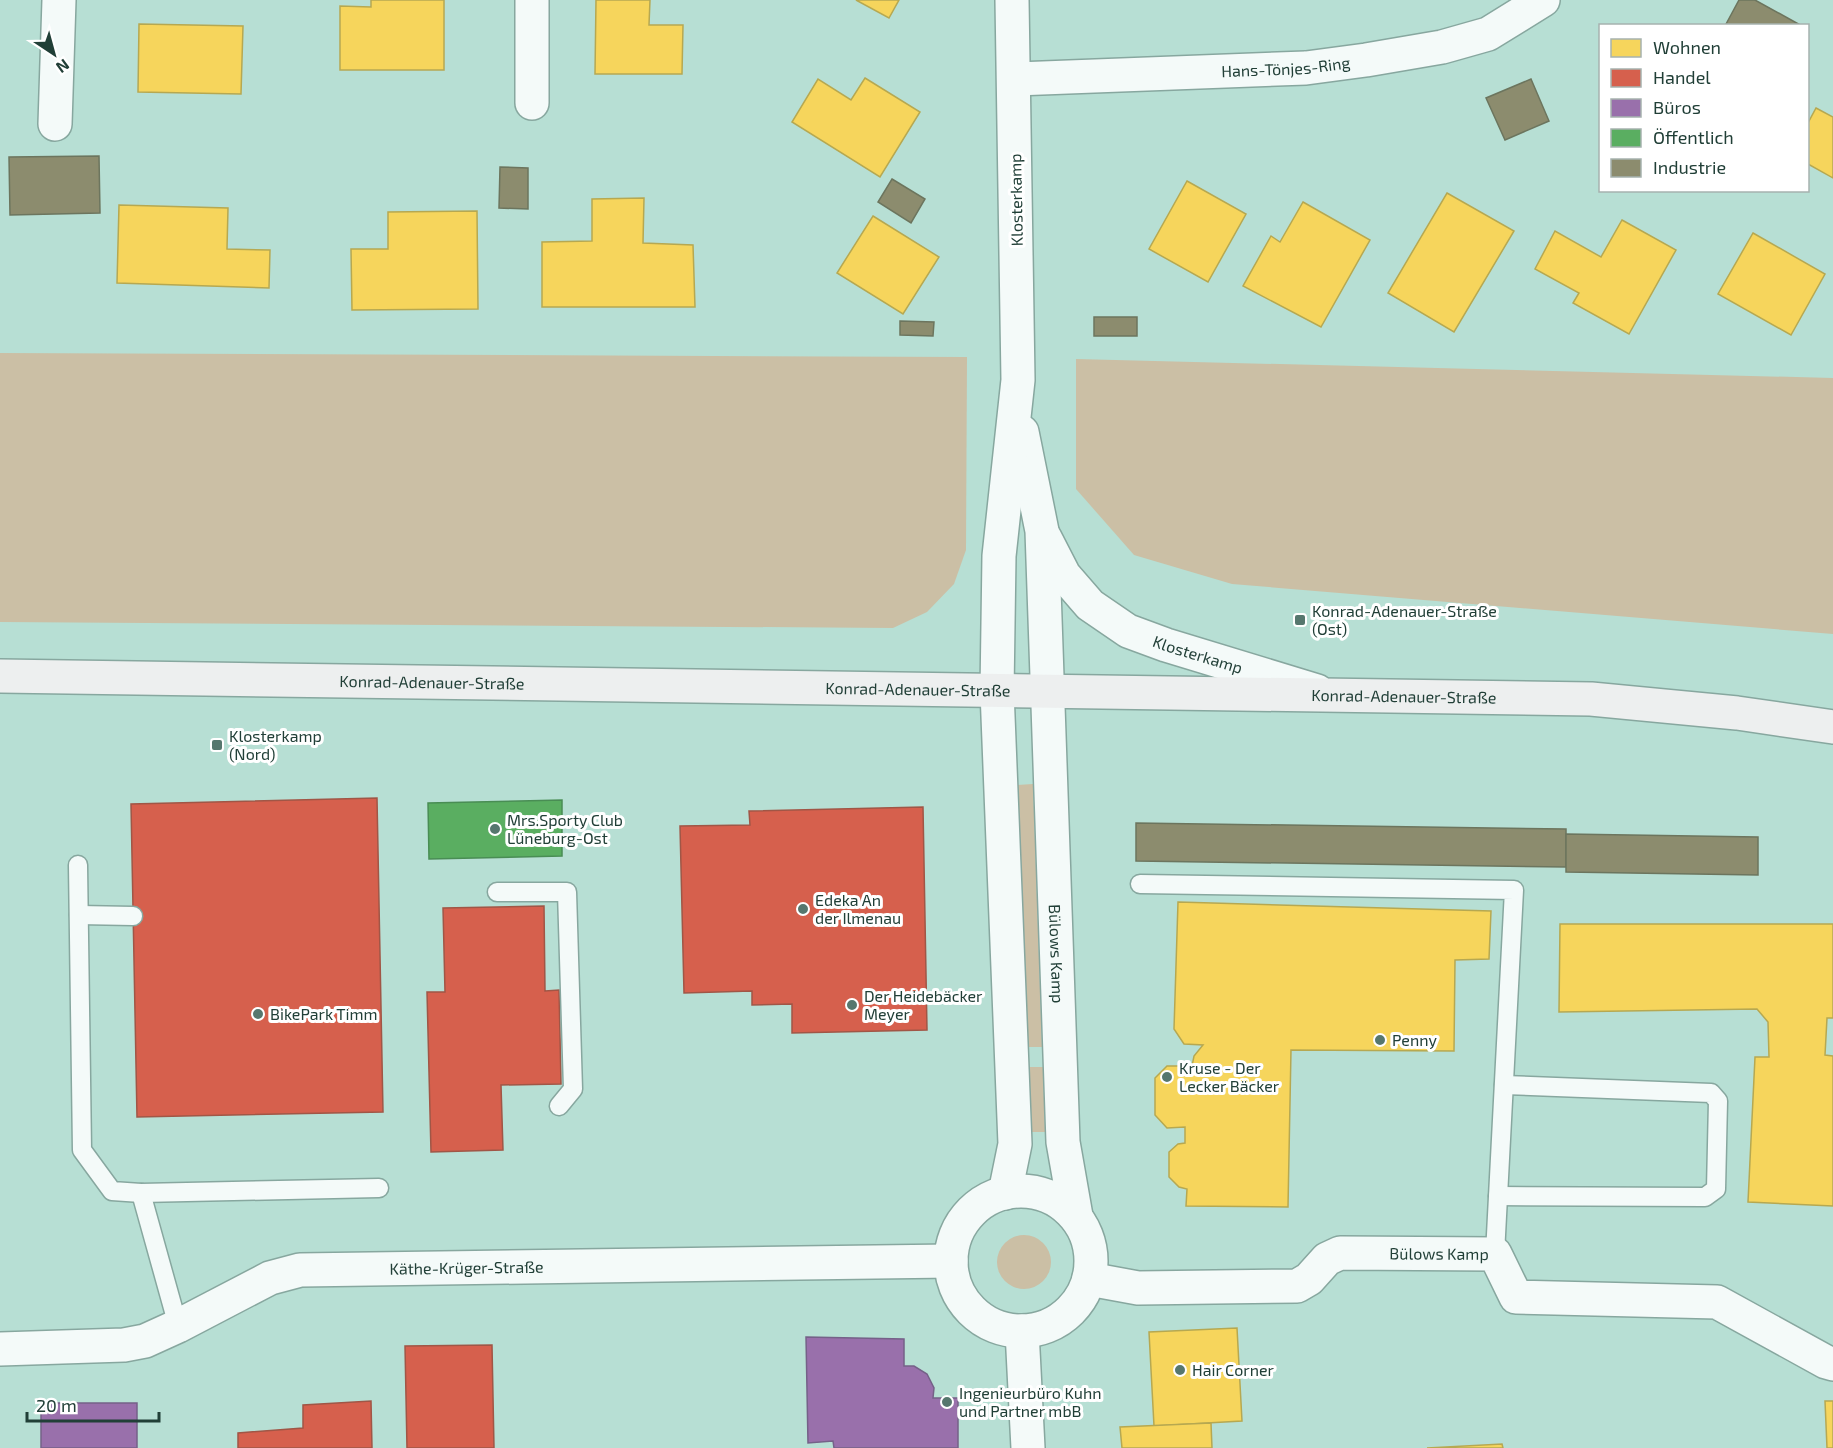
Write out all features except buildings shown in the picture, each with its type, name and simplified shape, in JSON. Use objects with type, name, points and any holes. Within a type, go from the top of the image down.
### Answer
[{"type":"main road","name":"Konrad-Adenauer-Straße","points":[[0,676],[1591,699],[1737,713],[1833,727]]},
{"type":"street","points":[[55,124],[59,0]]},
{"type":"street","points":[[532,0],[532,103]]},
{"type":"street","name":"Klosterkamp","points":[[997,691],[999,556],[1018,380],[1012,0]]},
{"type":"street","name":"Hans-Tönjes-Ring","points":[[1014,79],[1306,68],[1366,60],[1442,47],[1488,34],[1543,0]]},
{"type":"street","name":"Klosterkamp","points":[[1016,399],[1042,531],[1047,690]]},
{"type":"street","name":"Klosterkamp","points":[[1042,531],[1064,575],[1090,605],[1128,631],[1166,645],[1328,694]]},
{"type":"street","name":"Bülows Kamp","points":[[1047,690],[1063,1142],[1076,1216]]},
{"type":"street","points":[[997,691],[1015,1144],[1005,1193]]},
{"type":"street","name":"Bülows Kamp","points":[[1024,1191],[1044,1194],[1061,1203],[1076,1216],[1090,1246],[1092,1263],[1089,1280],[1080,1300],[1064,1317],[1044,1327],[1022,1331],[1000,1328],[981,1318],[964,1302],[955,1283],[951,1261],[955,1238],[966,1217],[983,1201],[1005,1193],[1024,1191]]},
{"type":"street","name":"Bülows Kamp","points":[[1089,1280],[1138,1288],[1297,1286],[1309,1279],[1327,1259],[1340,1253],[1495,1254],[1516,1297],[1717,1302],[1833,1364]]},
{"type":"street","name":"Käthe-Krüger-Straße","points":[[0,1349],[124,1345],[145,1341],[270,1278],[300,1270],[951,1261]]},
{"type":"street","points":[[1022,1331],[1028,1448]]},
{"type":"lane","points":[[78,865],[82,1150],[112,1191],[379,1188]]},
{"type":"lane","points":[[1140,884],[1514,890],[1495,1254]]},
{"type":"lane","points":[[497,892],[567,892],[573,1089],[559,1106]]},
{"type":"lane","points":[[79,915],[133,916]]},
{"type":"lane","points":[[1498,1196],[1705,1197],[1716,1189],[1719,1101],[1711,1093],[1504,1085]]},
{"type":"lane","points":[[141,1192],[178,1326]]},
{"type":"shaded area","points":[[0,353],[967,357],[966,550],[954,584],[927,612],[893,628],[0,622]]},
{"type":"shaded area","points":[[1076,359],[1833,378],[1833,634],[1232,584],[1134,555],[1076,489]]},
{"type":"shaded area","points":[[1033,784],[1042,1047],[1026,1047],[1017,785]]},
{"type":"shaded area","points":[[1027,1067],[1043,1067],[1045,1132],[1030,1132]]},
{"type":"shaded area","points":[[1024,1235],[1034,1237],[1043,1243],[1049,1252],[1051,1262],[1049,1272],[1043,1281],[1034,1287],[1024,1289],[1014,1287],[1005,1281],[999,1272],[997,1262],[999,1252],[1005,1243],[1014,1237]]},
{"type":"place","name":"Konrad-Adenauer-Straße (Ost)","points":[[1300,620]]},
{"type":"place","name":"Klosterkamp (Nord)","points":[[217,745]]},
{"type":"place","name":"Mrs.Sporty Club Lüneburg-Ost","points":[[495,829]]},
{"type":"place","name":"Edeka An der Ilmenau","points":[[803,909]]},
{"type":"place","name":"Der Heidebäcker Meyer","points":[[852,1005]]},
{"type":"place","name":"BikePark Timm","points":[[258,1014]]},
{"type":"place","name":"Penny","points":[[1380,1040]]},
{"type":"place","name":"Kruse - Der Lecker Bäcker","points":[[1167,1077]]},
{"type":"place","name":"Hair Corner","points":[[1180,1370]]},
{"type":"place","name":"Ingenieurbüro Kuhn und Partner mbB","points":[[947,1402]]}]
